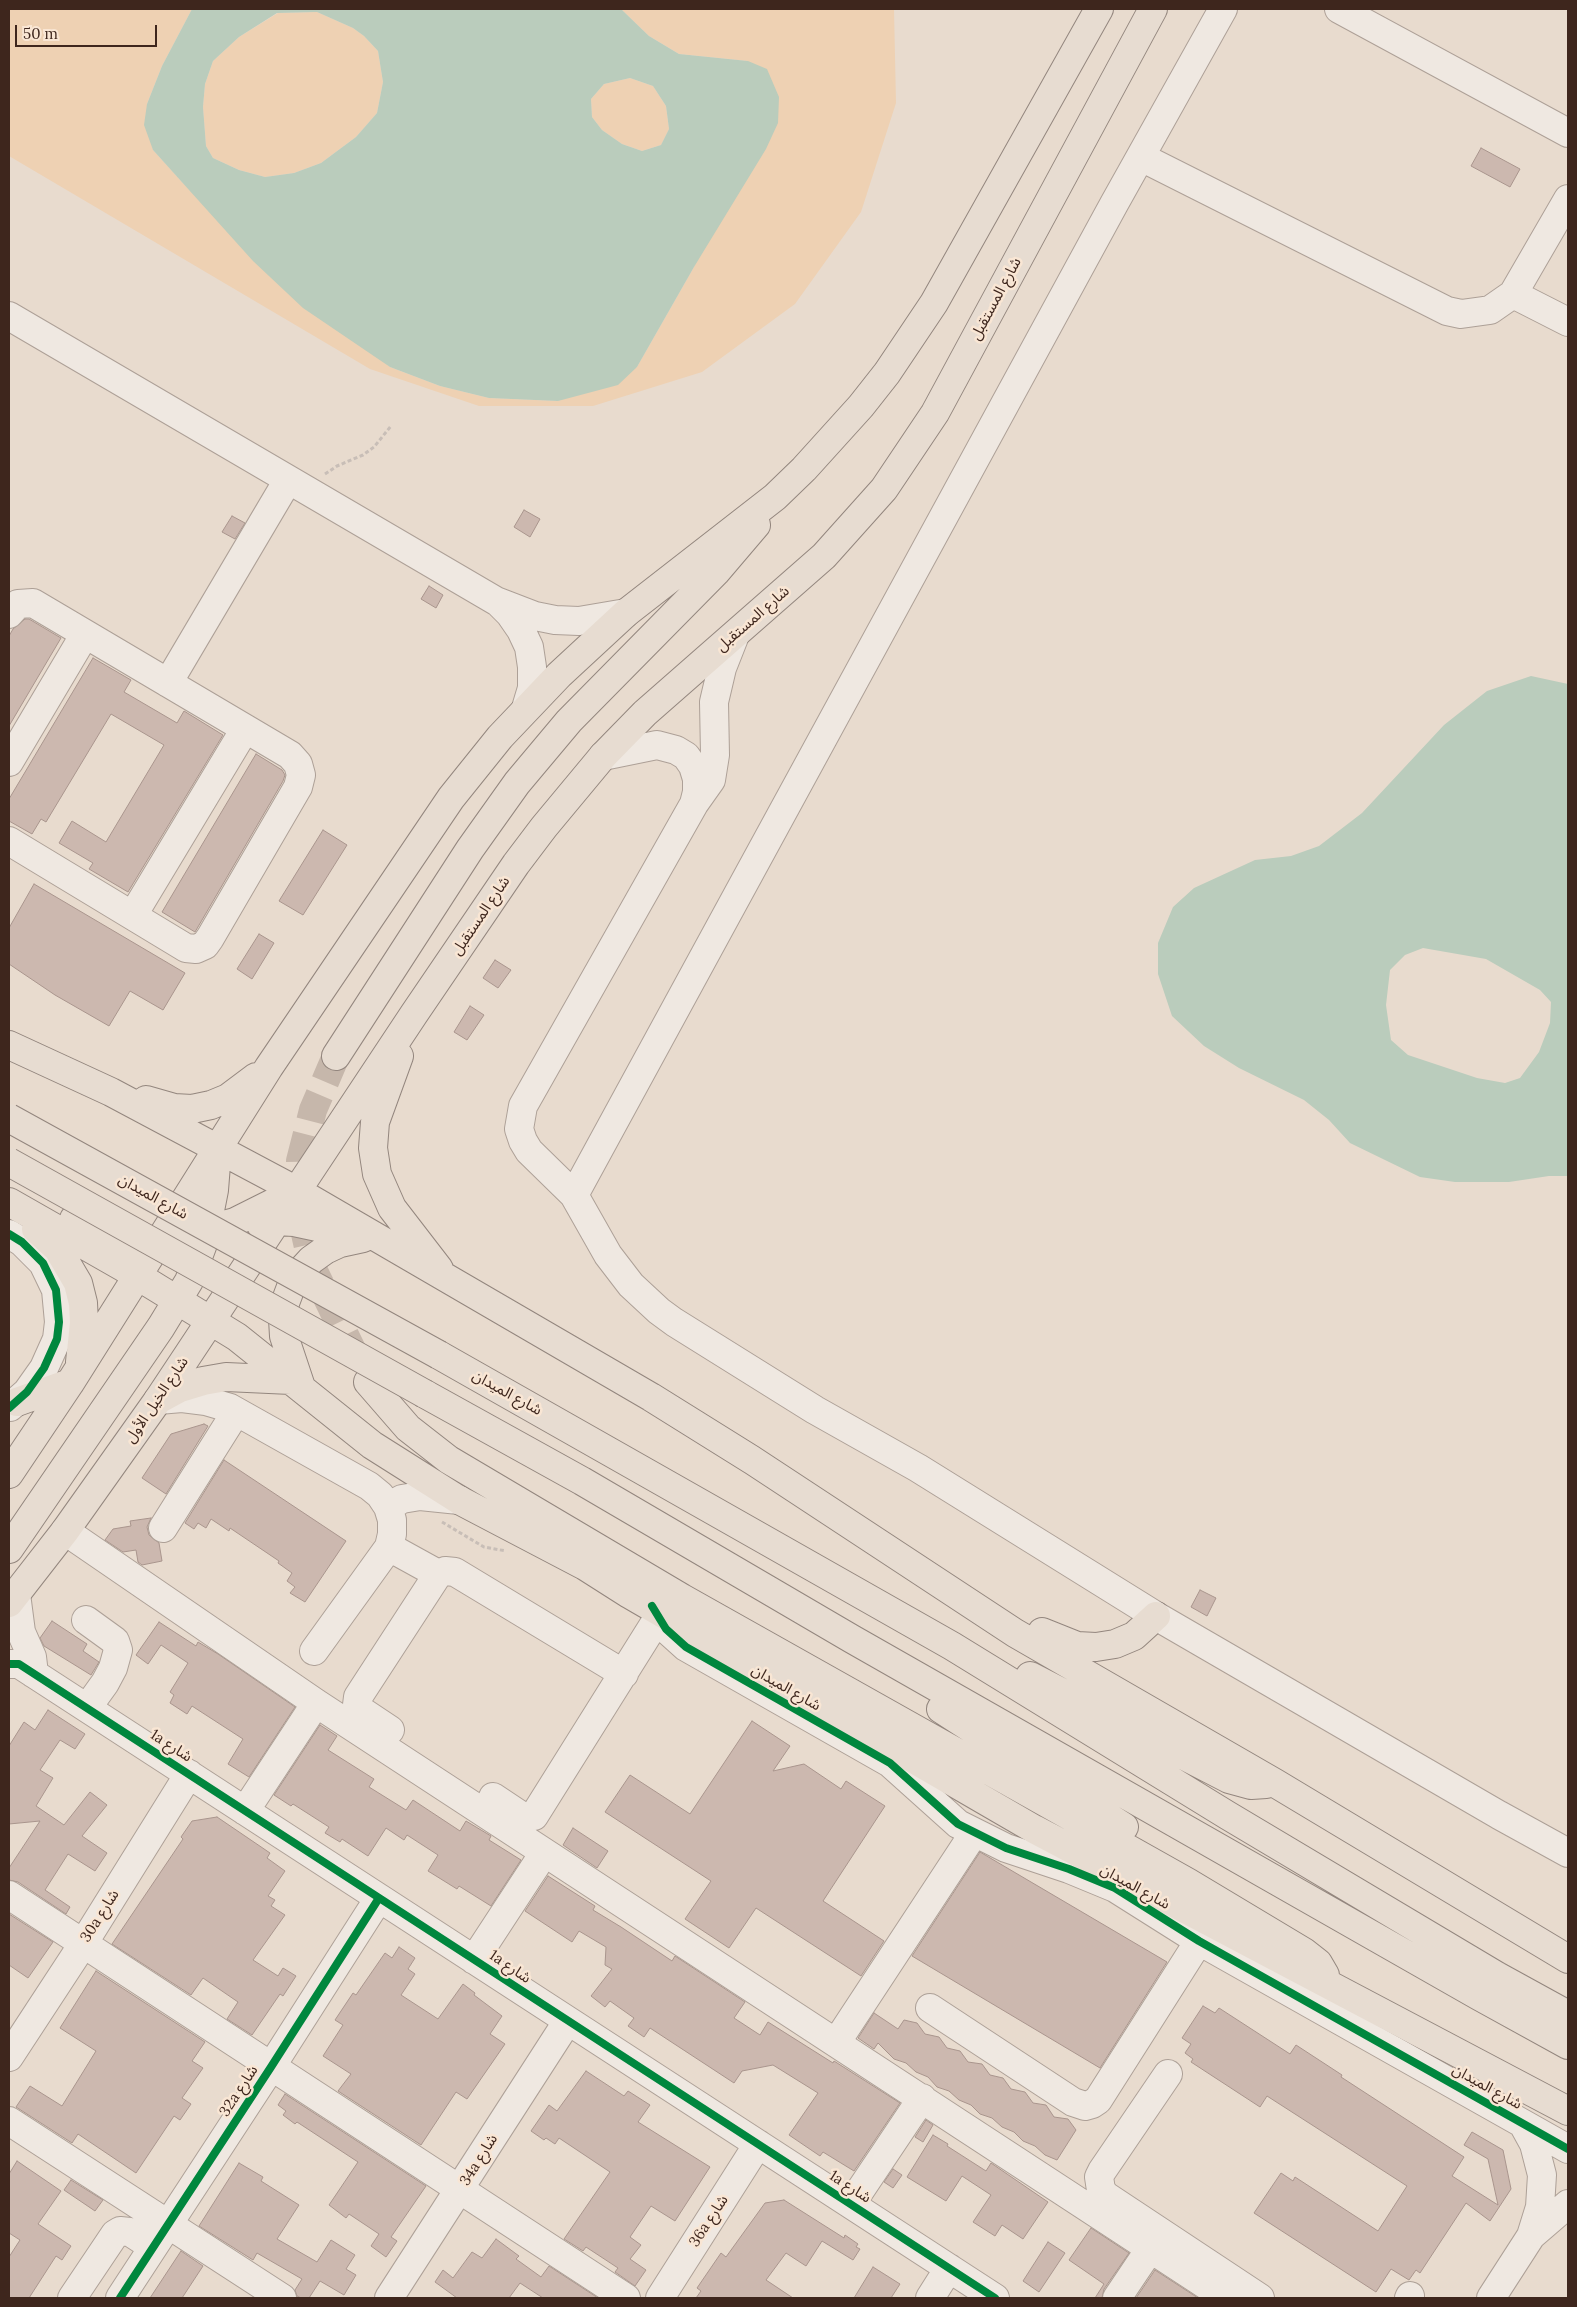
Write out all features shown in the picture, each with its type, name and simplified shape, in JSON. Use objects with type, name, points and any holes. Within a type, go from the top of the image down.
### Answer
[{"type":"main road","points":[[210,1320],[214,1190],[226,1152],[269,1067],[428,829],[475,767],[526,708],[626,613],[775,497],[839,432],[887,373],[956,266],[1099,9]]},
{"type":"main road","name":"شارع المستقبل","points":[[297,1190],[516,864],[603,756],[645,713],[824,556],[884,489],[911,452],[1153,9]]},
{"type":"main road","points":[[336,1056],[470,849],[517,784],[596,692],[732,555],[775,497]]},
{"type":"main road","points":[[414,1014],[375,1122],[373,1148],[377,1174],[392,1208],[448,1279]]},
{"type":"main road","points":[[9,1045],[110,1092],[297,1190],[651,1397],[752,1460],[1015,1632],[1275,1783],[1568,1959]]},
{"type":"main road","points":[[110,1092],[174,1108],[192,1108],[211,1105],[228,1098],[269,1067]]},
{"type":"main road","name":"شارع الميدان","points":[[9,1118],[439,1355],[952,1646],[1227,1815],[1482,1967],[1568,2014]]},
{"type":"main road","points":[[9,1474],[75,1375],[159,1242],[226,1152]]},
{"type":"main road","points":[[9,1162],[590,1486],[852,1639],[1568,2045]]},
{"type":"main road","points":[[9,1186],[104,1235],[137,1244],[159,1242],[276,1221],[310,1224],[341,1233],[374,1236]]},
{"type":"main road","points":[[137,1277],[176,1252],[297,1190]]},
{"type":"main road","name":"شارع الخيل الأول","points":[[12,1599],[64,1531],[158,1400],[297,1190]]},
{"type":"main road","points":[[9,1202],[236,1337],[372,1445],[459,1500],[586,1566],[655,1612],[1034,1829],[1328,1986],[1568,2111]]},
{"type":"main road","points":[[9,1212],[45,1235],[64,1257],[78,1283],[84,1323],[75,1375]]},
{"type":"main road","points":[[9,1549],[178,1301],[213,1233]]},
{"type":"main road","points":[[296,1383],[284,1336],[283,1319],[285,1303],[291,1287],[300,1272],[311,1260],[325,1250],[340,1242],[374,1236]]},
{"type":"main road","points":[[13,1405],[75,1375]]},
{"type":"main road","points":[[158,1400],[180,1388],[203,1380],[226,1377],[296,1383]]},
{"type":"main road","points":[[368,1382],[408,1428],[457,1464],[682,1598],[1189,1883],[1312,1957],[1323,1970],[1328,1986]]},
{"type":"main road","points":[[1015,1632],[1033,1629],[1077,1646],[1096,1647],[1115,1644],[1134,1636],[1156,1616]]},
{"type":"main road","points":[[852,1639],[858,1653],[872,1665],[1176,1859],[1185,1870],[1189,1883]]},
{"type":"main road","points":[[952,1646],[969,1647],[984,1653],[1139,1730],[1229,1779],[1251,1785],[1275,1783]]},
{"type":"street","points":[[574,1195],[1114,204],[1223,9]]},
{"type":"street","points":[[1339,9],[1568,133]]},
{"type":"street","points":[[1141,157],[1447,311],[1468,314],[1490,310],[1513,294],[1568,199]]},
{"type":"street","points":[[1513,294],[1568,322]]},
{"type":"street","points":[[9,316],[496,601],[528,614],[555,620],[579,621],[626,613]]},
{"type":"street","points":[[168,683],[288,480]]},
{"type":"street","points":[[496,601],[510,614],[521,630],[529,647],[532,667],[532,688],[526,708]]},
{"type":"street","points":[[9,614],[18,604],[32,603],[294,759],[300,769],[300,782],[210,938],[200,947],[186,948],[9,842]]},
{"type":"street","points":[[9,762],[85,634]]},
{"type":"street","points":[[735,635],[722,668],[714,702],[714,767],[711,780],[694,804],[523,1106],[519,1130],[529,1151],[574,1195],[619,1270],[659,1311],[814,1410],[918,1468],[1156,1616],[1568,1853]]},
{"type":"street","points":[[133,915],[245,729]]},
{"type":"street","points":[[603,756],[657,745],[676,750],[686,756],[693,766],[697,778],[698,792],[694,804]]},
{"type":"street","points":[[9,1234],[22,1242],[43,1263],[56,1290],[59,1306],[57,1339],[52,1355],[36,1380],[13,1405]]},
{"type":"street","points":[[158,1400],[182,1398],[206,1401],[233,1410],[369,1486],[380,1495],[388,1507],[392,1520],[389,1548],[314,1651]]},
{"type":"street","points":[[163,1528],[233,1410]]},
{"type":"street","points":[[388,1507],[402,1499],[420,1496],[459,1500]]},
{"type":"street","points":[[64,1531],[316,1703],[1226,2298]]},
{"type":"street","points":[[389,1548],[438,1574]]},
{"type":"street","points":[[624,1674],[455,1572],[445,1570],[438,1574],[358,1697],[357,1705],[360,1710],[523,1817],[534,1816],[624,1674],[655,1612]]},
{"type":"street","points":[[12,1599],[21,1632],[32,1656],[34,1674]]},
{"type":"street","name":"شارع الميدان","points":[[655,1612],[666,1629],[686,1648],[890,1764],[946,1814],[974,1833],[1006,1848],[1069,1869],[1115,1888],[1200,1941],[1568,2150]]},
{"type":"street","points":[[86,1620],[116,1642],[118,1650],[106,1683],[86,1708]]},
{"type":"street","name":"1a شارع","points":[[9,1664],[19,1664],[567,2022],[996,2298]]},
{"type":"street","points":[[244,1810],[316,1703]]},
{"type":"street","name":"30a شارع","points":[[9,2057],[83,1944],[188,1774]]},
{"type":"street","points":[[836,2043],[974,1833]]},
{"type":"street","points":[[474,1960],[544,1853]]},
{"type":"street","points":[[9,1895],[626,2298]]},
{"type":"street","name":"32a شارع","points":[[120,2298],[379,1898]]},
{"type":"street","points":[[930,2008],[1073,2102],[1085,2106],[1098,2100],[1200,1941]]},
{"type":"street","name":"34a شارع","points":[[389,2298],[567,2022]]},
{"type":"street","points":[[1168,2074],[1102,2171],[1099,2177],[1101,2190],[1106,2196],[1260,2298]]},
{"type":"street","points":[[851,2204],[922,2098]]},
{"type":"street","points":[[9,2121],[282,2298]]},
{"type":"street","points":[[1523,2124],[1534,2144],[1542,2175],[1540,2207],[1531,2236]]},
{"type":"street","name":"36a شارع","points":[[660,2298],[758,2144]]},
{"type":"street","points":[[1490,2298],[1531,2236],[1568,2204]]},
{"type":"street","points":[[72,2298],[116,2234],[120,2231],[130,2232],[153,2247]]},
{"type":"street","points":[[1117,2298],[1150,2249]]},
{"type":"street","points":[[930,2298],[949,2268]]},
{"type":"path","points":[[312,494],[322,476],[337,466],[363,455],[374,447],[391,426]]},
{"type":"sand","points":[[9,9],[192,9],[162,66],[147,104],[153,150],[183,183],[390,367],[440,386],[489,398],[558,401],[637,367],[694,267],[748,61],[679,54],[649,36],[621,9],[894,9],[896,103],[861,212],[795,304],[702,372],[593,406],[479,406],[370,369],[9,156]]},
{"type":"sand","points":[[317,12],[353,28],[364,36],[378,51],[383,82],[377,113],[356,137],[321,163],[294,173],[265,177],[239,170],[213,158],[206,146],[203,107],[205,84],[213,61],[239,37],[278,13]]},
{"type":"sand","points":[[630,78],[653,86],[666,106],[669,129],[661,145],[642,151],[622,144],[602,130],[592,117],[591,99],[604,84]]},
{"type":"shaded area","points":[[192,9],[621,9],[649,36],[679,54],[748,61],[767,69],[779,97],[778,123],[766,149],[694,267],[637,367],[618,385],[558,401],[489,398],[440,386],[390,367],[303,308],[253,261],[153,150],[144,125],[147,104],[162,66]],"holes":[[[317,12],[353,28],[364,36],[378,51],[383,82],[377,113],[356,137],[321,163],[294,173],[265,177],[239,170],[213,158],[206,146],[203,107],[205,84],[213,61],[239,37],[277,13]],[[630,78],[653,86],[666,106],[669,129],[661,145],[642,151],[622,144],[602,130],[592,117],[591,99],[604,84]]]},
{"type":"shaded area","points":[[1531,676],[1568,684],[1568,1176],[1549,1176],[1509,1182],[1455,1182],[1420,1177],[1350,1143],[1329,1120],[1304,1100],[1239,1068],[1204,1046],[1172,1016],[1158,974],[1158,943],[1173,907],[1194,888],[1255,860],[1291,856],[1319,846],[1362,813],[1444,725],[1487,691]],"holes":[[[1423,948],[1486,959],[1540,990],[1551,1002],[1550,1023],[1539,1052],[1520,1078],[1505,1083],[1477,1078],[1408,1055],[1391,1040],[1386,1005],[1390,970],[1405,955]]]},
{"type":"building","points":[[1481,148],[1520,169],[1510,187],[1471,166]]},
{"type":"building","points":[[524,510],[540,519],[530,537],[514,527]]},
{"type":"building","points":[[232,516],[245,523],[235,539],[222,532]]},
{"type":"building","points":[[429,586],[443,595],[436,608],[421,599]]},
{"type":"building","points":[[25,619],[29,619],[61,638],[9,726],[9,636],[13,629]]},
{"type":"building","points":[[93,658],[131,680],[124,692],[177,723],[184,711],[223,735],[128,892],[89,869],[93,863],[59,843],[72,821],[106,842],[164,745],[111,714],[46,822],[41,819],[32,834],[9,821],[9,799]]},
{"type":"building","points":[[256,754],[282,770],[285,775],[283,781],[195,932],[162,912]]},
{"type":"building","points":[[323,830],[347,845],[303,915],[279,901]]},
{"type":"building","points":[[34,884],[185,973],[163,1010],[130,991],[109,1026],[55,995],[9,964],[9,928]]},
{"type":"building","points":[[259,934],[274,943],[252,979],[237,969]]},
{"type":"building","points":[[495,960],[511,970],[498,988],[483,978]]},
{"type":"building","points":[[470,1006],[484,1015],[467,1040],[454,1032]]},
{"type":"building","points":[[204,1424],[208,1426],[166,1494],[142,1478],[171,1434]]},
{"type":"building","points":[[224,1460],[346,1541],[305,1602],[290,1593],[295,1587],[287,1581],[292,1573],[278,1563],[279,1561],[230,1528],[229,1531],[211,1519],[206,1528],[198,1523],[194,1529],[185,1523]]},
{"type":"building","points":[[151,1518],[147,1527],[149,1535],[159,1543],[162,1561],[142,1565],[138,1562],[136,1550],[123,1552],[105,1540],[113,1529],[131,1526],[130,1521]]},
{"type":"building","points":[[1200,1590],[1216,1598],[1207,1616],[1191,1607]]},
{"type":"building","points":[[52,1621],[87,1644],[83,1651],[99,1662],[91,1675],[44,1646],[40,1638]]},
{"type":"building","points":[[159,1622],[196,1646],[198,1642],[218,1654],[295,1707],[249,1777],[228,1764],[243,1739],[192,1706],[187,1714],[170,1703],[174,1695],[170,1692],[188,1663],[161,1645],[148,1664],[136,1655]]},
{"type":"building","points":[[48,1710],[85,1734],[75,1749],[60,1740],[40,1770],[53,1778],[36,1806],[64,1825],[90,1792],[107,1805],[82,1836],[107,1853],[95,1871],[68,1854],[45,1890],[70,1907],[66,1914],[18,1882],[9,1880],[9,1868],[40,1821],[9,1824],[9,1746],[24,1722],[35,1730]]},
{"type":"building","points":[[752,1721],[790,1746],[773,1771],[804,1764],[841,1789],[846,1781],[885,1806],[823,1901],[884,1941],[861,1976],[756,1908],[729,1948],[685,1919],[711,1881],[605,1812],[630,1775],[690,1814]]},
{"type":"building","points":[[320,1725],[337,1736],[328,1750],[374,1779],[369,1787],[406,1810],[413,1800],[460,1831],[466,1821],[491,1836],[489,1840],[521,1860],[491,1906],[459,1886],[457,1889],[428,1871],[438,1855],[407,1835],[404,1840],[386,1828],[368,1856],[342,1839],[340,1842],[325,1833],[329,1827],[293,1804],[291,1806],[274,1795]]},
{"type":"building","points":[[217,1817],[270,1853],[267,1858],[285,1871],[268,1896],[275,1900],[271,1906],[285,1915],[253,1960],[278,1976],[283,1968],[296,1976],[283,1996],[280,1994],[252,2035],[227,2019],[238,2002],[203,1978],[191,1995],[112,1944],[183,1839],[181,1837],[192,1821]]},
{"type":"building","points":[[573,1828],[608,1851],[597,1868],[563,1845]]},
{"type":"building","points":[[980,1852],[1167,1962],[1100,2068],[912,1956]]},
{"type":"building","points":[[548,1876],[595,1906],[593,1910],[672,1961],[675,1956],[745,2002],[734,2018],[760,2035],[768,2022],[900,2103],[854,2171],[823,2152],[820,2156],[789,2135],[818,2093],[773,2065],[742,2071],[734,2083],[650,2028],[644,2037],[628,2026],[634,2018],[610,2001],[605,2007],[591,1996],[612,1969],[605,1965],[606,1947],[579,1931],[572,1942],[525,1911]]},
{"type":"building","points":[[9,1914],[53,1942],[28,1978],[9,1965]]},
{"type":"building","points":[[399,1947],[415,1958],[408,1969],[415,1974],[401,1995],[438,2019],[463,1984],[475,1993],[474,1995],[502,2016],[490,2034],[505,2044],[467,2099],[456,2092],[421,2145],[338,2091],[351,2074],[323,2056],[343,2025],[335,2020],[353,1993],[356,1995],[385,1953],[392,1958]]},
{"type":"building","points":[[96,1971],[205,2042],[192,2061],[203,2068],[182,2098],[191,2104],[180,2120],[174,2116],[136,2173],[78,2134],[72,2143],[16,2107],[30,2086],[62,2106],[96,2051],[60,2028]]},
{"type":"building","points":[[1203,2006],[1215,2013],[1219,2008],[1290,2054],[1296,2045],[1342,2075],[1341,2077],[1464,2157],[1452,2176],[1498,2205],[1488,2159],[1464,2145],[1472,2132],[1503,2150],[1511,2189],[1490,2221],[1466,2203],[1420,2273],[1416,2270],[1409,2280],[1391,2269],[1376,2292],[1254,2213],[1281,2173],[1293,2181],[1295,2177],[1378,2231],[1407,2186],[1267,2096],[1260,2107],[1191,2062],[1193,2059],[1185,2053],[1191,2044],[1182,2038]]},
{"type":"building","points":[[874,2013],[898,2029],[904,2020],[917,2023],[925,2034],[939,2037],[947,2048],[960,2051],[968,2062],[982,2064],[990,2075],[1003,2078],[1011,2089],[1025,2092],[1033,2103],[1046,2105],[1054,2117],[1068,2119],[1076,2130],[1057,2160],[1023,2141],[1014,2132],[1002,2127],[992,2118],[980,2114],[971,2105],[959,2100],[949,2091],[937,2087],[928,2077],[916,2072],[906,2063],[894,2059],[878,2043],[874,2049],[858,2038]]},
{"type":"building","points":[[586,2071],[624,2096],[628,2091],[650,2105],[638,2122],[710,2167],[675,2221],[651,2206],[630,2237],[641,2245],[630,2259],[646,2270],[635,2286],[615,2272],[618,2268],[586,2247],[583,2251],[564,2239],[610,2172],[559,2138],[555,2144],[546,2138],[544,2140],[531,2131],[549,2105],[557,2111]]},
{"type":"building","points":[[285,2094],[426,2186],[391,2237],[397,2241],[386,2257],[371,2246],[379,2234],[349,2214],[346,2218],[329,2205],[358,2162],[297,2122],[295,2124],[283,2115],[286,2111],[278,2105]]},
{"type":"building","points":[[926,2120],[933,2125],[923,2142],[915,2137]]},
{"type":"building","points":[[933,2135],[986,2171],[991,2163],[1048,2202],[1023,2239],[1002,2225],[995,2236],[973,2222],[991,2195],[962,2176],[946,2201],[907,2177]]},
{"type":"building","points":[[17,2161],[61,2191],[38,2224],[71,2246],[62,2260],[56,2256],[29,2298],[9,2298],[9,2257],[20,2240],[9,2233],[9,2174]]},
{"type":"building","points":[[239,2163],[263,2177],[261,2181],[299,2205],[277,2239],[317,2262],[331,2240],[355,2255],[346,2269],[356,2275],[344,2295],[320,2281],[309,2298],[301,2298],[297,2296],[295,2290],[302,2279],[257,2253],[253,2260],[199,2226]]},
{"type":"building","points":[[893,2169],[902,2175],[893,2188],[884,2182]]},
{"type":"building","points":[[71,2180],[103,2200],[95,2211],[64,2190]]},
{"type":"building","points":[[784,2200],[844,2238],[845,2235],[858,2244],[856,2247],[860,2249],[853,2260],[822,2241],[806,2266],[786,2253],[766,2280],[793,2298],[696,2298],[701,2291],[697,2288],[721,2253],[726,2257],[765,2203]]},
{"type":"building","points":[[1091,2228],[1129,2253],[1104,2289],[1102,2298],[1095,2298],[1104,2284],[1069,2260]]},
{"type":"building","points":[[496,2239],[519,2256],[516,2259],[541,2277],[549,2266],[598,2298],[543,2298],[520,2283],[509,2298],[457,2298],[435,2282],[443,2270],[453,2278],[472,2252],[482,2258]]},
{"type":"building","points":[[1048,2242],[1065,2253],[1039,2292],[1023,2281]]},
{"type":"building","points":[[181,2251],[203,2266],[182,2298],[150,2298]]},
{"type":"building","points":[[873,2267],[900,2284],[891,2298],[854,2298]]},
{"type":"building","points":[[1155,2270],[1198,2298],[1136,2298]]},
{"type":"tunnel","points":[[336,1056],[313,1110],[300,1161],[301,1216],[313,1269],[360,1366]]},
{"type":"cycle path","points":[[9,1234],[22,1242],[43,1263],[56,1290],[59,1322],[57,1339],[44,1368],[27,1392],[9,1408]]},
{"type":"cycle path","points":[[652,1606],[666,1629],[686,1647],[890,1763],[958,1824],[1006,1848],[1069,1869],[1115,1888],[1199,1941],[1568,2149]]},
{"type":"cycle path","points":[[9,1664],[19,1664],[995,2298]]},
{"type":"cycle path","points":[[120,2298],[379,1898]]}]
